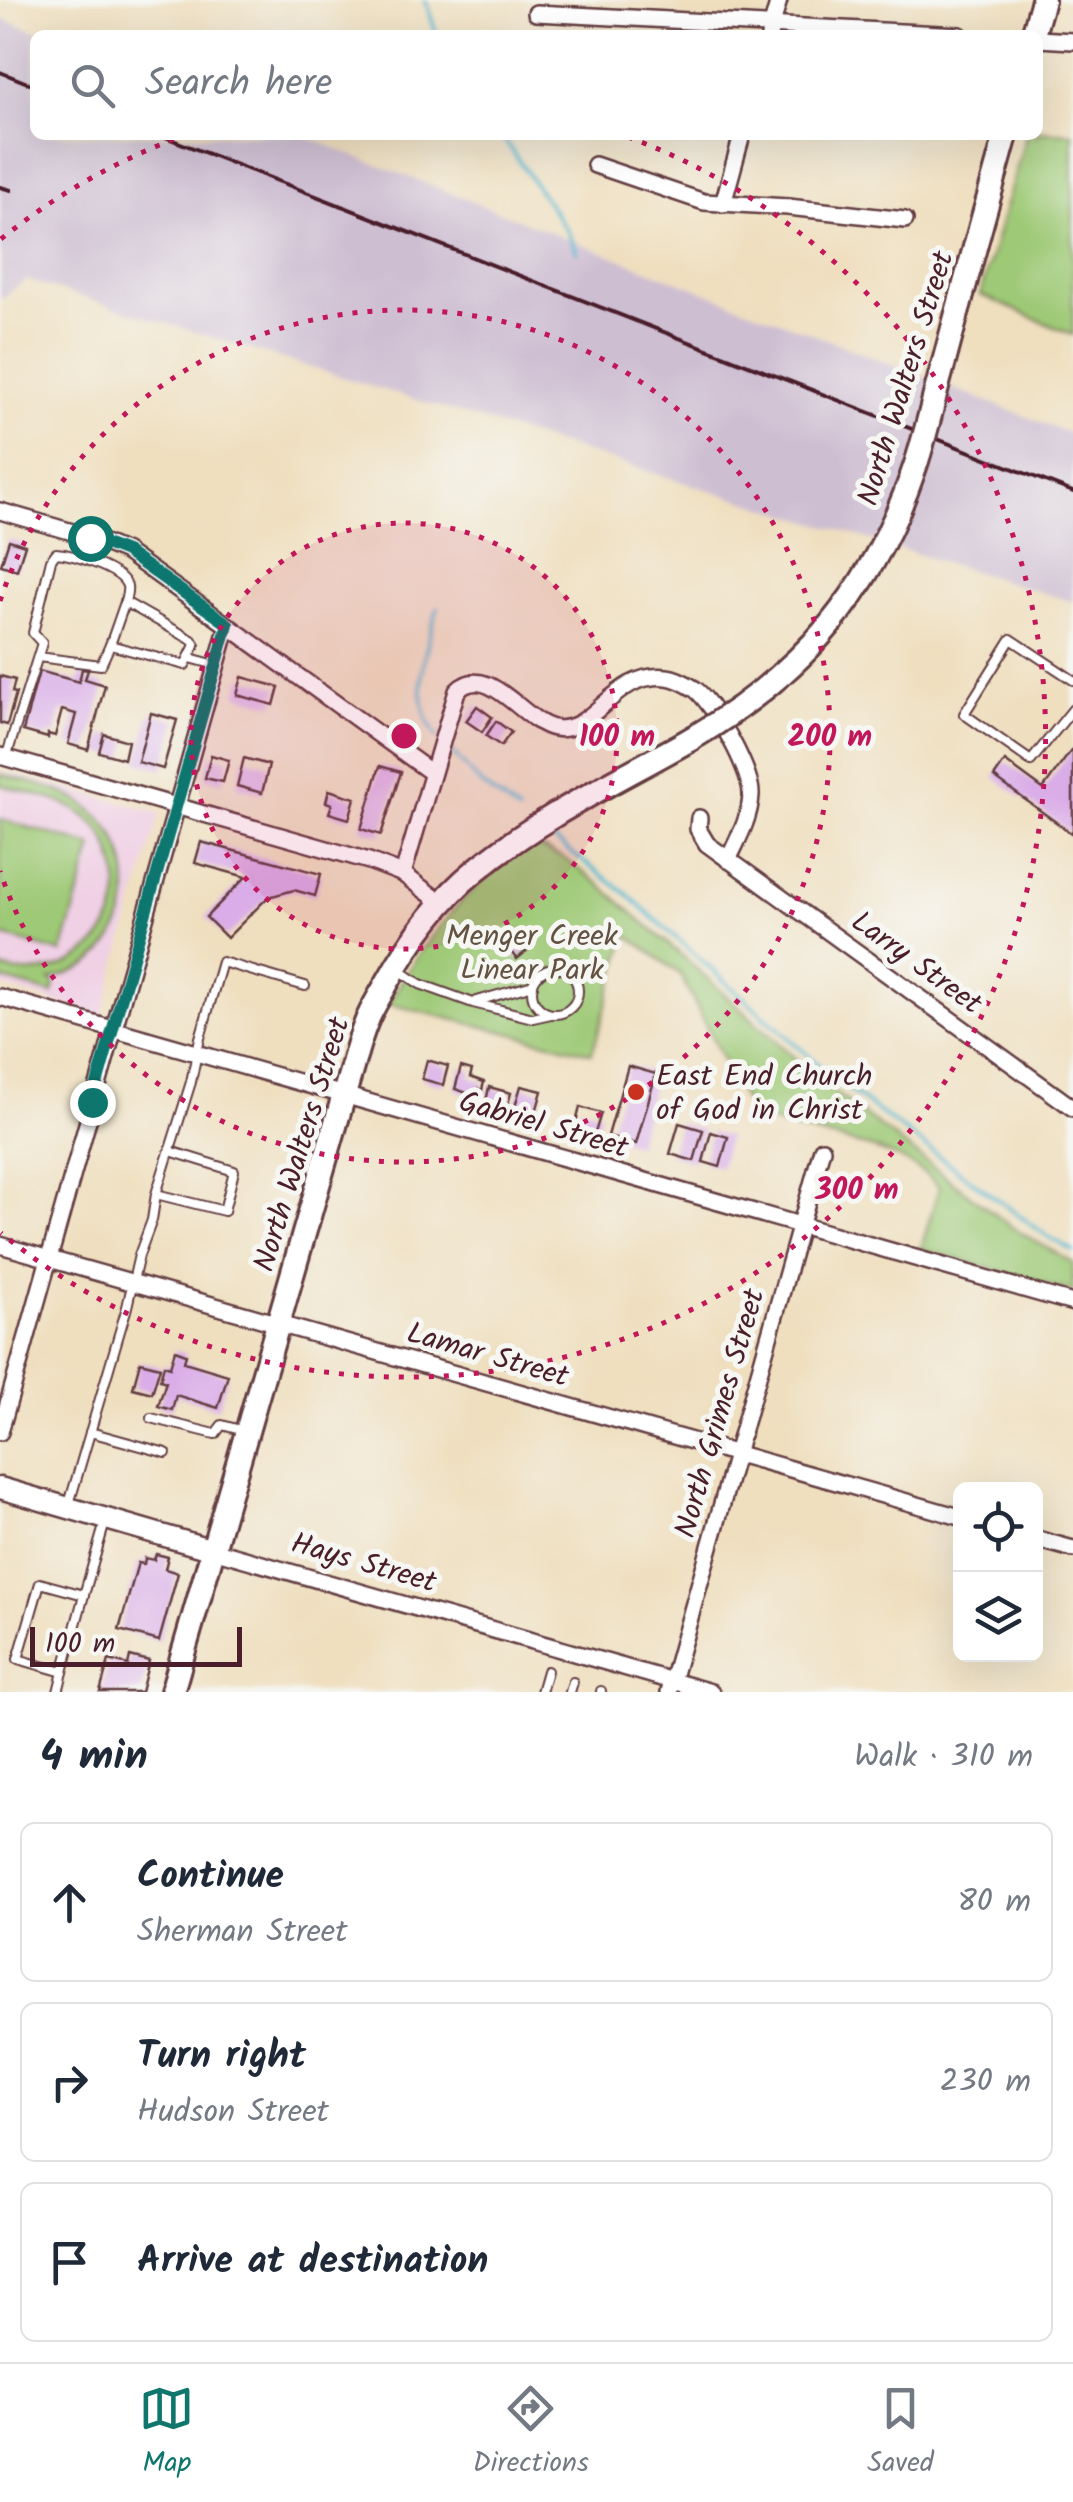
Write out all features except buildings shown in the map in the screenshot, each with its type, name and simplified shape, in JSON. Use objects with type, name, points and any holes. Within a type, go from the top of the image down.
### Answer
[{"type":"main road","points":[[1037,30],[1042,0]]},
{"type":"main road","name":"North Walters Street","points":[[172,1692],[366,1022],[424,925],[476,870],[534,828],[732,715],[789,670],[840,614],[882,547],[916,466],[1005,140]]},
{"type":"street","points":[[770,30],[779,0]]},
{"type":"street","points":[[536,13],[757,30]]},
{"type":"street","points":[[1043,38],[1073,41]]},
{"type":"street","points":[[722,204],[741,140]]},
{"type":"street","points":[[594,166],[692,199],[905,220]]},
{"type":"street","points":[[0,512],[116,547],[142,562],[432,774]]},
{"type":"street","points":[[0,1432],[228,624]]},
{"type":"street","points":[[404,874],[457,691],[476,681],[493,688],[542,724],[566,729],[579,725],[632,682],[645,678],[664,676],[695,690],[713,709],[746,768],[750,784],[748,816],[728,860]]},
{"type":"street","points":[[3,757],[369,861],[404,874],[443,904]]},
{"type":"street","name":"Larry Street","points":[[699,818],[698,829],[707,844],[1073,1108]]},
{"type":"street","name":"Gabriel Street","points":[[0,997],[1073,1303]]},
{"type":"street","name":"North Grimes Street","points":[[671,1686],[822,1149]]},
{"type":"street","name":"Lamar Street","points":[[0,1245],[953,1515]]},
{"type":"street","name":"Hays Street","points":[[0,1488],[671,1686],[711,1692]]},
{"type":"street","points":[[1043,1541],[1073,1550]]},
{"type":"lane","points":[[3,757],[42,643],[33,633],[51,560],[56,553],[96,563],[126,582],[126,602],[101,665],[38,657]]},
{"type":"lane","points":[[110,644],[180,665],[190,658],[195,643],[126,602]]},
{"type":"lane","points":[[1073,680],[1011,639],[964,714],[1031,761],[1073,710]]},
{"type":"lane","points":[[190,658],[216,665]]},
{"type":"lane","points":[[68,1508],[222,962],[305,986]]},
{"type":"lane","points":[[395,968],[420,984],[533,1018],[566,1012],[576,1002],[575,979],[564,970],[556,968],[542,973],[533,985],[538,1006],[551,1014]]},
{"type":"lane","points":[[473,1003],[533,985]]},
{"type":"lane","points":[[156,1194],[224,1211],[234,1171],[170,1151]]},
{"type":"lane","points":[[151,1418],[215,1434],[222,1425],[247,1432]]},
{"type":"lane","points":[[90,1432],[166,1452]]},
{"type":"lane","points":[[58,1692],[106,1519]]},
{"type":"lane","points":[[63,1672],[18,1660],[40,1583],[84,1596]]},
{"type":"lane","points":[[541,1692],[547,1671]]},
{"type":"shaded area","points":[[0,18],[32,30],[30,140],[314,140],[1073,435],[1073,602],[26,280],[0,300]]},
{"type":"shaded area","points":[[0,771],[160,813],[102,1016],[0,986]]},
{"type":"green space","points":[[1043,131],[1073,133],[1073,335],[980,295],[1025,140],[1043,140]]},
{"type":"green space","points":[[0,774],[83,803],[107,826],[124,862],[126,903],[121,922],[111,940],[87,965],[50,980],[55,984],[53,994],[0,979],[0,968],[27,972],[52,969],[74,961],[93,947],[116,906],[118,882],[112,855],[102,833],[83,814],[49,798],[0,785]]},
{"type":"green space","points":[[0,819],[93,846],[62,953],[0,935]]},
{"type":"green space","name":"Menger Creek Linear Park","points":[[531,844],[564,858],[598,883],[820,1081],[1013,1228],[1073,1263],[1073,1292],[921,1249],[939,1187],[925,1174],[872,1148],[751,1115],[680,974],[627,935],[592,1053],[389,1004],[417,957],[450,914],[488,876]]},
{"type":"waterway","points":[[425,0],[435,30]]},
{"type":"waterway","points":[[504,140],[568,232],[577,252]]},
{"type":"waterway","points":[[437,737],[424,706],[422,673],[438,608]]},
{"type":"waterway","points":[[447,747],[481,784],[518,812]]},
{"type":"waterway","points":[[553,839],[626,893],[838,1082],[1047,1236],[1073,1251]]},
{"type":"railway","points":[[0,72],[30,84]]},
{"type":"railway","points":[[173,140],[1073,492]]},
{"type":"railway","points":[[0,187],[11,190]]},
{"type":"place","name":"East End Church of God in Christ","points":[[636,1092]]},
{"type":"route","points":[[90,538],[126,552],[228,624],[92,1102]]}]
